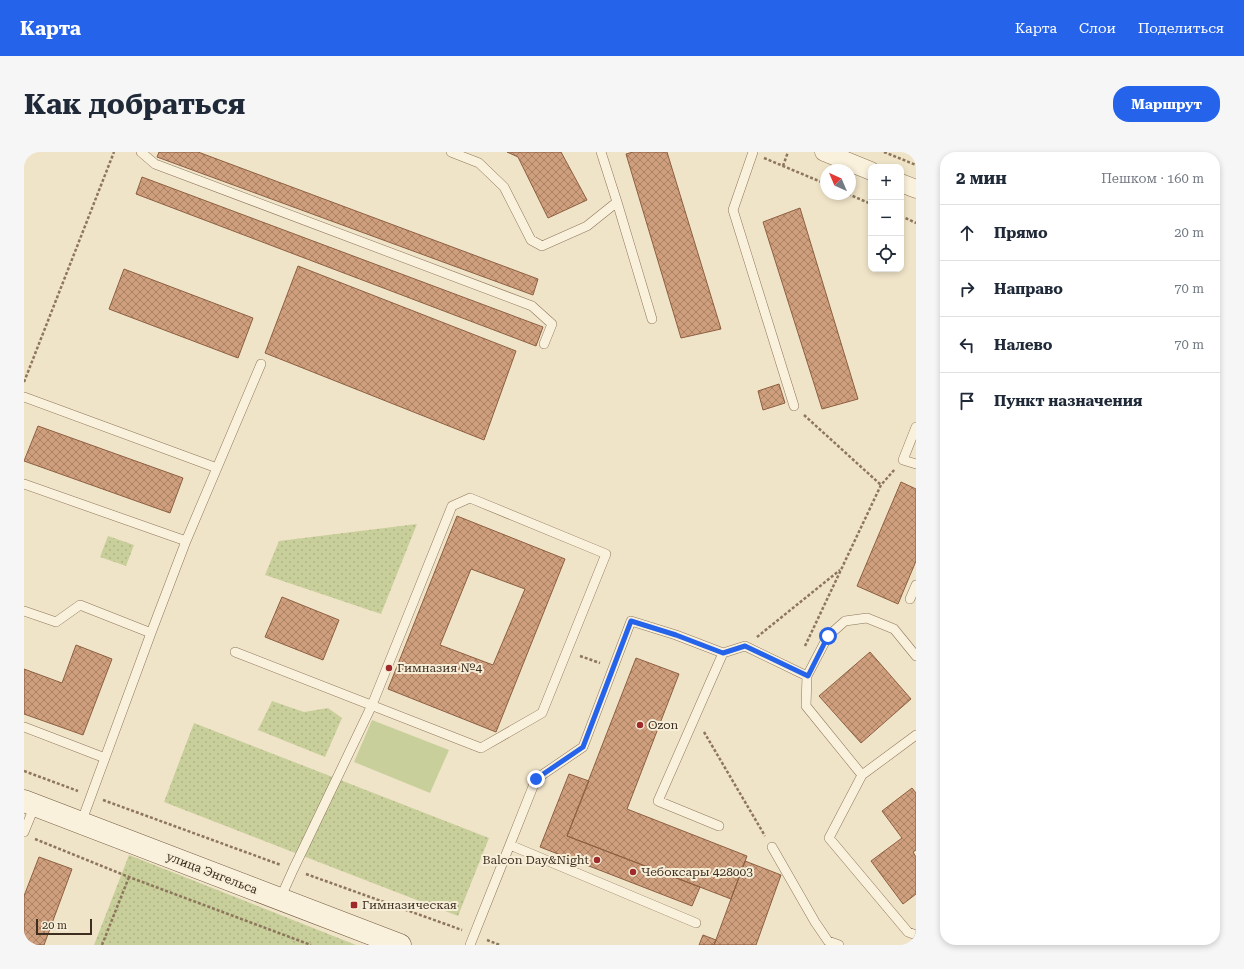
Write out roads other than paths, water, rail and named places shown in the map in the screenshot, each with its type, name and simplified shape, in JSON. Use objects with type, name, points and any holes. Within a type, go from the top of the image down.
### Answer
[{"type":"street","points":[[824,152],[868,170]]},
{"type":"street","points":[[904,184],[916,189]]},
{"type":"street","name":"улица Энгельса","points":[[29,803],[400,945]]},
{"type":"lane","points":[[141,152],[155,164],[532,306],[552,324],[544,344]]},
{"type":"lane","points":[[451,152],[479,163],[504,186],[531,240],[542,246],[587,226],[617,202]]},
{"type":"lane","points":[[601,152],[652,319]]},
{"type":"lane","points":[[753,153],[733,210],[794,406]]},
{"type":"lane","points":[[81,823],[186,541],[261,364]]},
{"type":"lane","points":[[24,397],[217,468]]},
{"type":"lane","points":[[916,427],[903,460],[916,464]]},
{"type":"lane","points":[[24,484],[186,541]]},
{"type":"lane","points":[[235,652],[372,705],[481,748],[542,712],[606,554],[470,498],[452,506],[372,705],[280,899]]},
{"type":"lane","points":[[910,598],[916,585]]},
{"type":"lane","points":[[24,611],[56,622],[80,605],[151,633]]},
{"type":"lane","points":[[862,775],[806,706],[808,676],[828,636],[845,621],[868,618],[894,629],[916,656]]},
{"type":"lane","points":[[470,945],[536,779],[583,747],[631,621],[676,635],[723,653],[745,646],[808,676]]},
{"type":"lane","points":[[719,826],[658,801],[723,653]]},
{"type":"lane","points":[[24,727],[105,758]]},
{"type":"lane","points":[[916,735],[862,775],[829,838],[908,932],[916,935]]},
{"type":"lane","points":[[28,835],[29,803]]},
{"type":"lane","points":[[510,845],[696,923]]},
{"type":"lane","points":[[772,847],[819,928],[828,941],[839,945]]},
{"type":"place","name":"Гимназия №4","points":[[389,668]]},
{"type":"place","name":"Ozon","points":[[640,725]]},
{"type":"place","name":"Balcon Day&Night","points":[[597,860]]},
{"type":"place","name":"Чебоксары 428003","points":[[633,872]]},
{"type":"place","name":"Гимназическая","points":[[354,905]]}]
